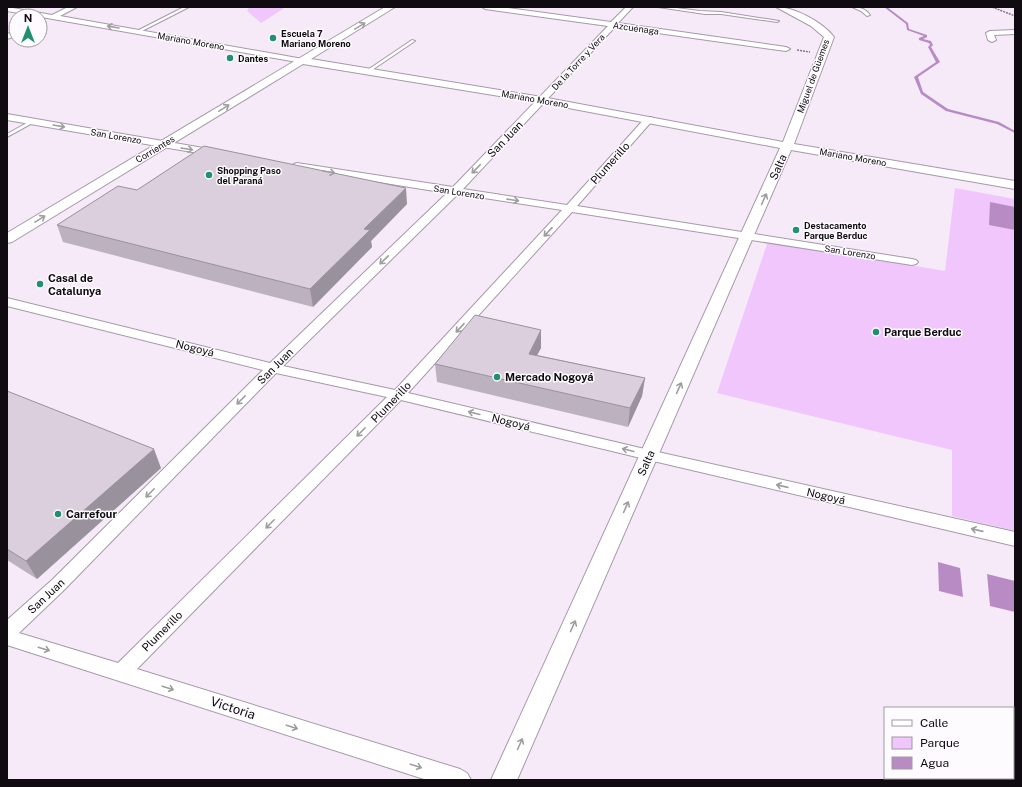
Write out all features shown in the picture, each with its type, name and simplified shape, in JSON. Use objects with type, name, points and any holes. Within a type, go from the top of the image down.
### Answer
[{"type":"street","points":[[48,19],[74,7]]},
{"type":"street","name":"Corrientes","points":[[7,239],[391,7]]},
{"type":"street","name":"Azcuénaga","points":[[485,7],[786,49]]},
{"type":"street","name":"De la Torre y Vera","points":[[542,100],[630,7]]},
{"type":"street","name":"Miguel de Güemes","points":[[780,7],[828,34],[829,37],[787,146]]},
{"type":"street","name":"Mariano Moreno","points":[[7,8],[303,61],[542,100],[787,146],[1015,185]]},
{"type":"street","points":[[992,40],[990,33],[1015,32]]},
{"type":"street","name":"San Juan","points":[[7,632],[58,585],[273,368],[454,192],[542,100]]},
{"type":"street","name":"San Lorenzo","points":[[7,117],[226,155]]},
{"type":"street","name":"Plumerillo","points":[[121,673],[398,395],[569,209],[649,119]]},
{"type":"street","name":"Salta","points":[[504,780],[787,146]]},
{"type":"street","name":"San Lorenzo","points":[[289,165],[454,192],[748,235],[912,262]]},
{"type":"street","name":"Nogoyá","points":[[7,302],[273,368],[398,395],[649,455],[1015,539]]},
{"type":"street","name":"Victoria","points":[[7,637],[460,780]]},
{"type":"lane","points":[[137,32],[187,7]]},
{"type":"lane","points":[[660,7],[733,16]]},
{"type":"lane","points":[[854,7],[866,12],[868,15]]},
{"type":"lane","points":[[701,12],[721,13],[777,21]]},
{"type":"lane","points":[[368,71],[413,41]]},
{"type":"lane","points":[[7,136],[34,121]]},
{"type":"path","points":[[992,7],[1015,16]]},
{"type":"path","points":[[786,49],[822,54]]},
{"type":"green space","points":[[249,7],[286,7],[261,23],[247,11]]},
{"type":"green space","name":"Parque Berduc","points":[[955,188],[1015,199],[1015,531],[952,516],[952,450],[717,393],[768,241],[945,271]]},
{"type":"water","points":[[990,202],[1015,207],[1015,230],[989,225]]},
{"type":"water","points":[[938,562],[960,568],[963,597],[939,591]]},
{"type":"water","points":[[987,574],[1015,581],[1015,612],[990,606]]},
{"type":"building","points":[[204,146],[406,188],[364,229],[370,230],[310,289],[57,225],[118,186],[137,190]]},
{"type":"building","points":[[475,315],[541,330],[529,354],[645,378],[630,408],[435,364]]},
{"type":"building","name":"Carrefour","points":[[7,391],[154,449],[26,561],[7,549]]},
{"type":"waterway","points":[[885,7],[907,24],[908,29],[926,36],[920,39],[930,42],[932,45],[929,47],[938,62],[916,77],[922,93],[947,110],[998,123],[1015,132]]},
{"type":"place","name":"Escuela 7 Mariano Moreno","points":[[273,38]]},
{"type":"place","name":"Dantes","points":[[230,58]]},
{"type":"place","name":"Shopping Paso del Paraná","points":[[209,175]]},
{"type":"place","name":"Destacamento Parque Berduc","points":[[796,230]]},
{"type":"place","name":"Casal de Catalunya","points":[[40,284]]},
{"type":"place","name":"Parque Berduc","points":[[876,332]]},
{"type":"place","name":"Mercado Nogoyá","points":[[497,377]]},
{"type":"place","name":"Carrefour","points":[[58,514]]}]
